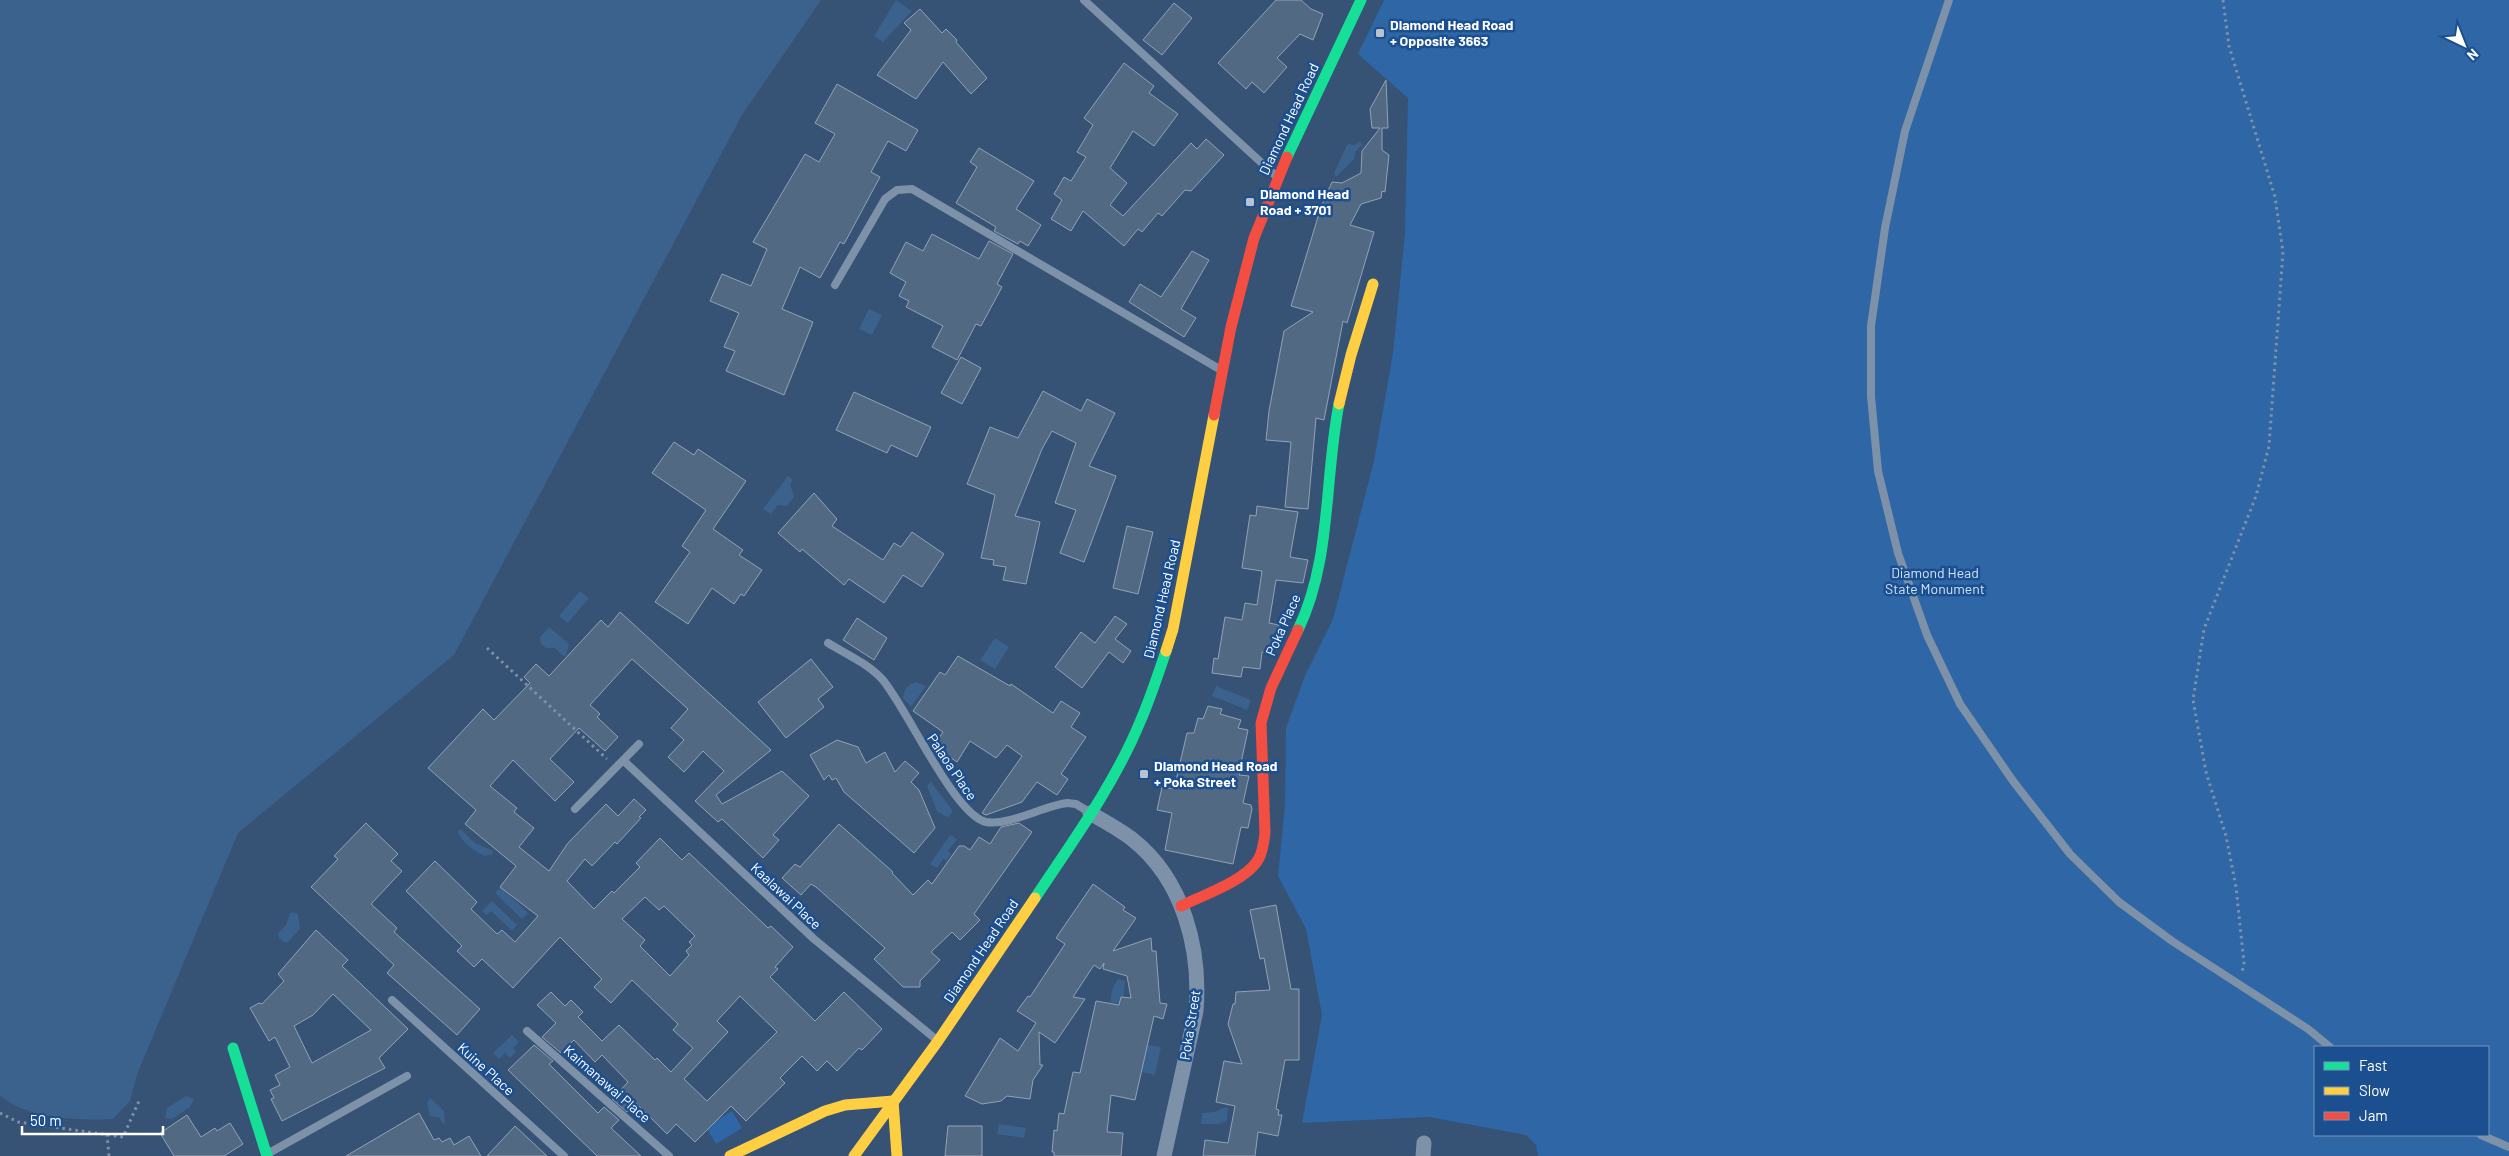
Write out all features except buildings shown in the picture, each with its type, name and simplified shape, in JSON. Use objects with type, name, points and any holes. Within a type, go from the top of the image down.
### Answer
[{"type":"street","name":"Diamond Head Road","points":[[854,1156],[938,1041],[1090,813],[1121,761],[1140,723],[1165,656],[1180,600],[1223,371],[1245,268],[1264,211],[1361,0]]},
{"type":"street","name":"Poka Place","points":[[1181,906],[1245,874],[1258,860],[1262,851],[1265,833],[1261,731],[1263,709],[1267,695],[1301,626],[1313,596],[1319,567],[1340,398],[1372,284]]},
{"type":"street","name":"Poka Street","points":[[1090,813],[1140,847],[1160,870],[1181,906],[1194,946],[1198,990],[1196,1012],[1164,1156]]},
{"type":"street","points":[[234,1048],[267,1155]]},
{"type":"street","points":[[730,1156],[825,1111],[846,1104],[893,1101],[897,1156]]},
{"type":"lane","points":[[1084,0],[1278,179]]},
{"type":"lane","points":[[1949,0],[1905,131],[1885,228],[1872,326],[1871,396],[1878,471],[1898,553],[1927,636],[1960,704],[2013,781],[2064,847],[2119,902],[2172,941],[2308,1029],[2329,1046]]},
{"type":"lane","points":[[836,285],[885,199],[897,190],[912,189],[1223,371]]},
{"type":"lane","name":"Palaoa Place","points":[[828,642],[869,668],[881,678],[891,690],[929,756],[965,809],[977,819],[994,823],[1067,803],[1076,804],[1090,813]]},
{"type":"lane","points":[[575,809],[639,744]]},
{"type":"lane","name":"Kaalawai Place","points":[[624,761],[814,939],[938,1041]]},
{"type":"lane","name":"Kuine Place","points":[[392,1000],[564,1156]]},
{"type":"lane","name":"Kaimanawai Place","points":[[527,1031],[669,1156]]},
{"type":"lane","points":[[267,1155],[407,1076]]},
{"type":"lane","points":[[2483,1136],[2509,1147]]},
{"type":"path","points":[[2223,0],[2229,46],[2275,197],[2283,252],[2269,446],[2256,496],[2204,629],[2193,700],[2206,772],[2226,836],[2236,887],[2244,963],[2240,984]]},
{"type":"path","points":[[487,648],[617,768]]},
{"type":"path","points":[[0,1112],[18,1122],[123,1137],[139,1101]]},
{"type":"path","points":[[107,1134],[110,1156]]},
{"type":"green space","name":"Diamond Head State Monument","points":[[1384,0],[2509,0],[2509,1156],[1538,1156],[1536,1145],[1526,1135],[1429,1117],[1302,1123],[1322,1015],[1306,929],[1278,876],[1285,805],[1286,728],[1304,678],[1333,619],[1374,461],[1393,353],[1405,233],[1408,98],[1358,54]]},
{"type":"green space","points":[[732,1111],[742,1128],[716,1144],[706,1127]]},
{"type":"shaded area","points":[[0,0],[821,0],[742,115],[454,655],[238,833],[138,1072],[130,1101],[113,1119],[70,1119],[39,1114],[12,1104],[0,1096]]},
{"type":"shaded area","points":[[896,0],[912,11],[883,42],[874,36]]},
{"type":"shaded area","points":[[1360,141],[1362,145],[1356,151],[1354,159],[1336,177],[1334,173],[1348,144],[1354,145]]},
{"type":"shaded area","points":[[869,309],[882,315],[872,335],[859,329]]},
{"type":"shaded area","points":[[788,476],[793,480],[790,484],[794,497],[787,506],[778,505],[771,514],[763,509]]},
{"type":"shaded area","points":[[580,591],[589,598],[568,623],[559,616]]},
{"type":"shaded area","points":[[549,627],[569,644],[566,656],[563,656],[555,648],[546,648],[541,644],[540,637]]},
{"type":"shaded area","points":[[995,638],[1009,647],[995,669],[980,660]]},
{"type":"shaded area","points":[[916,682],[926,686],[911,707],[903,698],[903,695],[908,686]]},
{"type":"shaded area","points":[[1216,686],[1251,700],[1247,710],[1212,696]]},
{"type":"shaded area","points":[[931,782],[953,811],[948,818],[937,811],[927,786]]},
{"type":"shaded area","points":[[460,829],[475,843],[493,851],[492,854],[485,856],[469,846],[462,840],[458,832]]},
{"type":"shaded area","points":[[950,835],[957,839],[948,851],[951,854],[946,861],[943,859],[937,868],[930,864]]},
{"type":"shaded area","points":[[501,887],[528,913],[522,919],[495,893]]},
{"type":"shaded area","points":[[492,901],[517,925],[512,931],[491,911],[487,915],[482,911]]},
{"type":"shaded area","points":[[292,912],[298,914],[300,929],[285,943],[279,938],[278,933],[286,925]]},
{"type":"shaded area","points":[[1118,979],[1125,981],[1123,1004],[1110,1002],[1113,987]]},
{"type":"shaded area","points":[[512,1035],[519,1042],[513,1048],[516,1052],[510,1058],[505,1053],[499,1059],[493,1053]]},
{"type":"shaded area","points":[[1144,1044],[1161,1047],[1155,1075],[1142,1072],[1144,1060],[1141,1059]]},
{"type":"shaded area","points":[[186,1096],[194,1099],[190,1107],[172,1119],[165,1118],[167,1108]]},
{"type":"shaded area","points":[[430,1098],[444,1111],[445,1123],[443,1124],[439,1117],[430,1116],[427,1102]]},
{"type":"shaded area","points":[[1222,1108],[1228,1108],[1227,1121],[1219,1124],[1201,1124],[1202,1113],[1215,1112]]},
{"type":"shaded area","points":[[999,1124],[1026,1128],[1024,1138],[997,1134]]},
{"type":"traffic: fast","points":[[1287,157],[1361,0]]},
{"type":"traffic: fast","points":[[1298,630],[1309,603],[1317,575],[1326,519],[1334,433],[1339,404]]},
{"type":"traffic: fast","points":[[1035,898],[1092,813],[1118,768],[1144,713],[1166,651]]},
{"type":"traffic: fast","points":[[233,1048],[267,1156]]},
{"type":"traffic: slow","points":[[1339,404],[1351,355],[1373,284]]},
{"type":"traffic: slow","points":[[1166,651],[1173,629],[1214,415]]},
{"type":"traffic: slow","points":[[854,1156],[938,1041],[1035,898]]},
{"type":"traffic: slow","points":[[893,1101],[897,1156]]},
{"type":"traffic: slow","points":[[730,1156],[825,1111],[845,1105],[893,1101]]},
{"type":"traffic: jam","points":[[1214,415],[1231,327],[1254,238],[1287,157]]},
{"type":"traffic: jam","points":[[1181,906],[1234,881],[1252,868],[1260,857],[1265,833],[1261,723],[1271,688],[1298,630]]},
{"type":"place","name":"Diamond Head Road + Opposite 3663","points":[[1380,33]]},
{"type":"place","name":"Diamond Head Road + 3701","points":[[1250,202]]},
{"type":"place","name":"Diamond Head Road + Poka Street","points":[[1144,774]]}]
